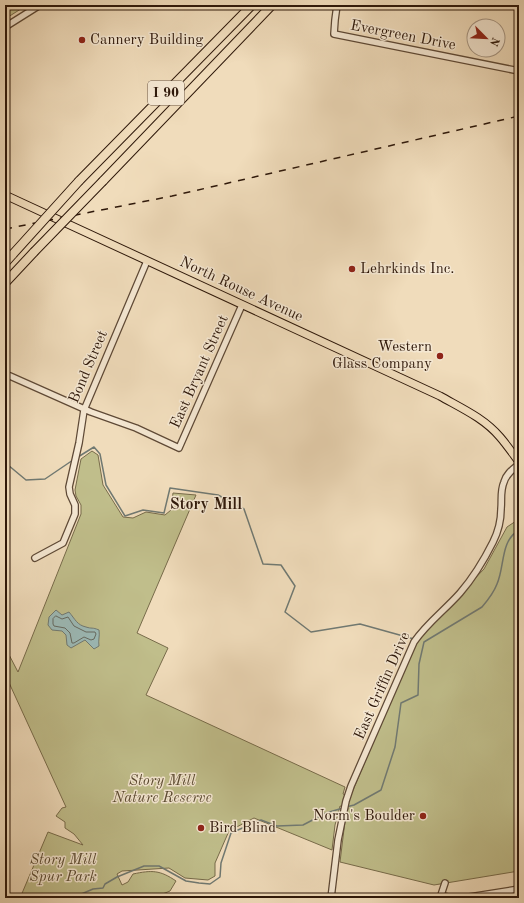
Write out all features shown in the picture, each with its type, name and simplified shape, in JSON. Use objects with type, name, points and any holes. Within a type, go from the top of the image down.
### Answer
[{"type":"highway","name":"I 90","points":[[5,263],[80,181],[252,5]]},
{"type":"highway","name":"I 90","points":[[5,283],[272,5]]},
{"type":"main road","name":"North Rouse Avenue","points":[[5,196],[440,396],[480,420],[498,435],[519,463]]},
{"type":"street","points":[[5,27],[40,5]]},
{"type":"street","name":"Evergreen Drive","points":[[337,5],[334,34],[519,71]]},
{"type":"street","name":"Bond Street","points":[[35,558],[63,543],[75,514],[75,505],[69,488],[84,409],[147,261]]},
{"type":"street","name":"East Bryant Street","points":[[84,409],[126,424],[179,448],[242,305]]},
{"type":"street","points":[[5,375],[84,409]]},
{"type":"street","name":"East Griffin Drive","points":[[331,898],[335,853],[343,813],[351,786],[414,642],[426,626],[460,593],[476,572],[494,541],[500,522],[502,509],[501,493],[504,482],[508,473],[519,463]]},
{"type":"street","points":[[445,883],[440,896],[452,898]]},
{"type":"street","points":[[463,898],[519,889]]},
{"type":"street","points":[[501,892],[503,898]]},
{"type":"green space","points":[[5,5],[27,5],[5,19]]},
{"type":"green space","points":[[92,451],[98,455],[103,485],[123,517],[133,518],[146,512],[165,515],[171,510],[173,493],[196,495],[137,633],[168,648],[146,695],[345,787],[343,794],[350,797],[415,645],[422,634],[484,569],[507,527],[519,519],[519,871],[434,885],[340,862],[348,808],[340,806],[335,825],[332,850],[254,818],[229,831],[215,863],[215,876],[208,880],[185,878],[169,868],[122,871],[117,874],[122,885],[128,882],[133,874],[145,872],[160,873],[176,881],[170,891],[160,895],[160,898],[20,898],[48,832],[83,845],[74,834],[65,828],[65,822],[56,816],[62,808],[66,807],[5,674],[5,647],[18,672],[81,514],[81,505],[76,496],[75,490],[81,459]]},
{"type":"green space","points":[[519,892],[519,898],[506,898],[505,895]]},
{"type":"water","points":[[56,610],[62,615],[69,612],[80,625],[99,630],[99,646],[94,649],[85,640],[71,648],[67,645],[66,635],[62,631],[52,630],[48,625],[49,617]]},
{"type":"waterway","points":[[78,457],[94,447],[100,454],[106,485],[125,516],[143,510],[164,513],[170,488],[218,495],[244,509],[263,564],[281,565],[295,586],[285,612],[311,632],[360,624],[414,639]]},
{"type":"waterway","points":[[5,470],[8,465],[26,480],[45,479],[73,460]]},
{"type":"waterway","points":[[346,807],[354,805],[381,790],[395,747],[401,703],[418,695],[419,664],[424,642],[482,607],[491,596],[497,584],[506,547],[513,535],[519,530]]},
{"type":"waterway","points":[[72,898],[93,889],[103,888],[105,884],[117,877],[144,866],[159,866],[186,881],[210,884],[220,877],[221,863],[231,833],[261,820],[277,826],[303,825],[326,813],[343,808]]},
{"type":"railway","points":[[5,229],[172,196],[519,116]]},
{"type":"place","name":"Cannery Building","points":[[82,40]]},
{"type":"place","name":"Lehrkinds Inc.","points":[[352,269]]},
{"type":"place","name":"Western Glass Company","points":[[440,356]]},
{"type":"place","name":"Norm's Boulder","points":[[423,816]]},
{"type":"place","name":"Bird Blind","points":[[201,828]]},
{"type":"district","name":"Story Mill","points":[[206,505]]},
{"type":"park label","name":"Story Mill Nature Reserve","points":[[162,790]]},
{"type":"park label","name":"Story Mill Spur Park","points":[[63,868]]}]
